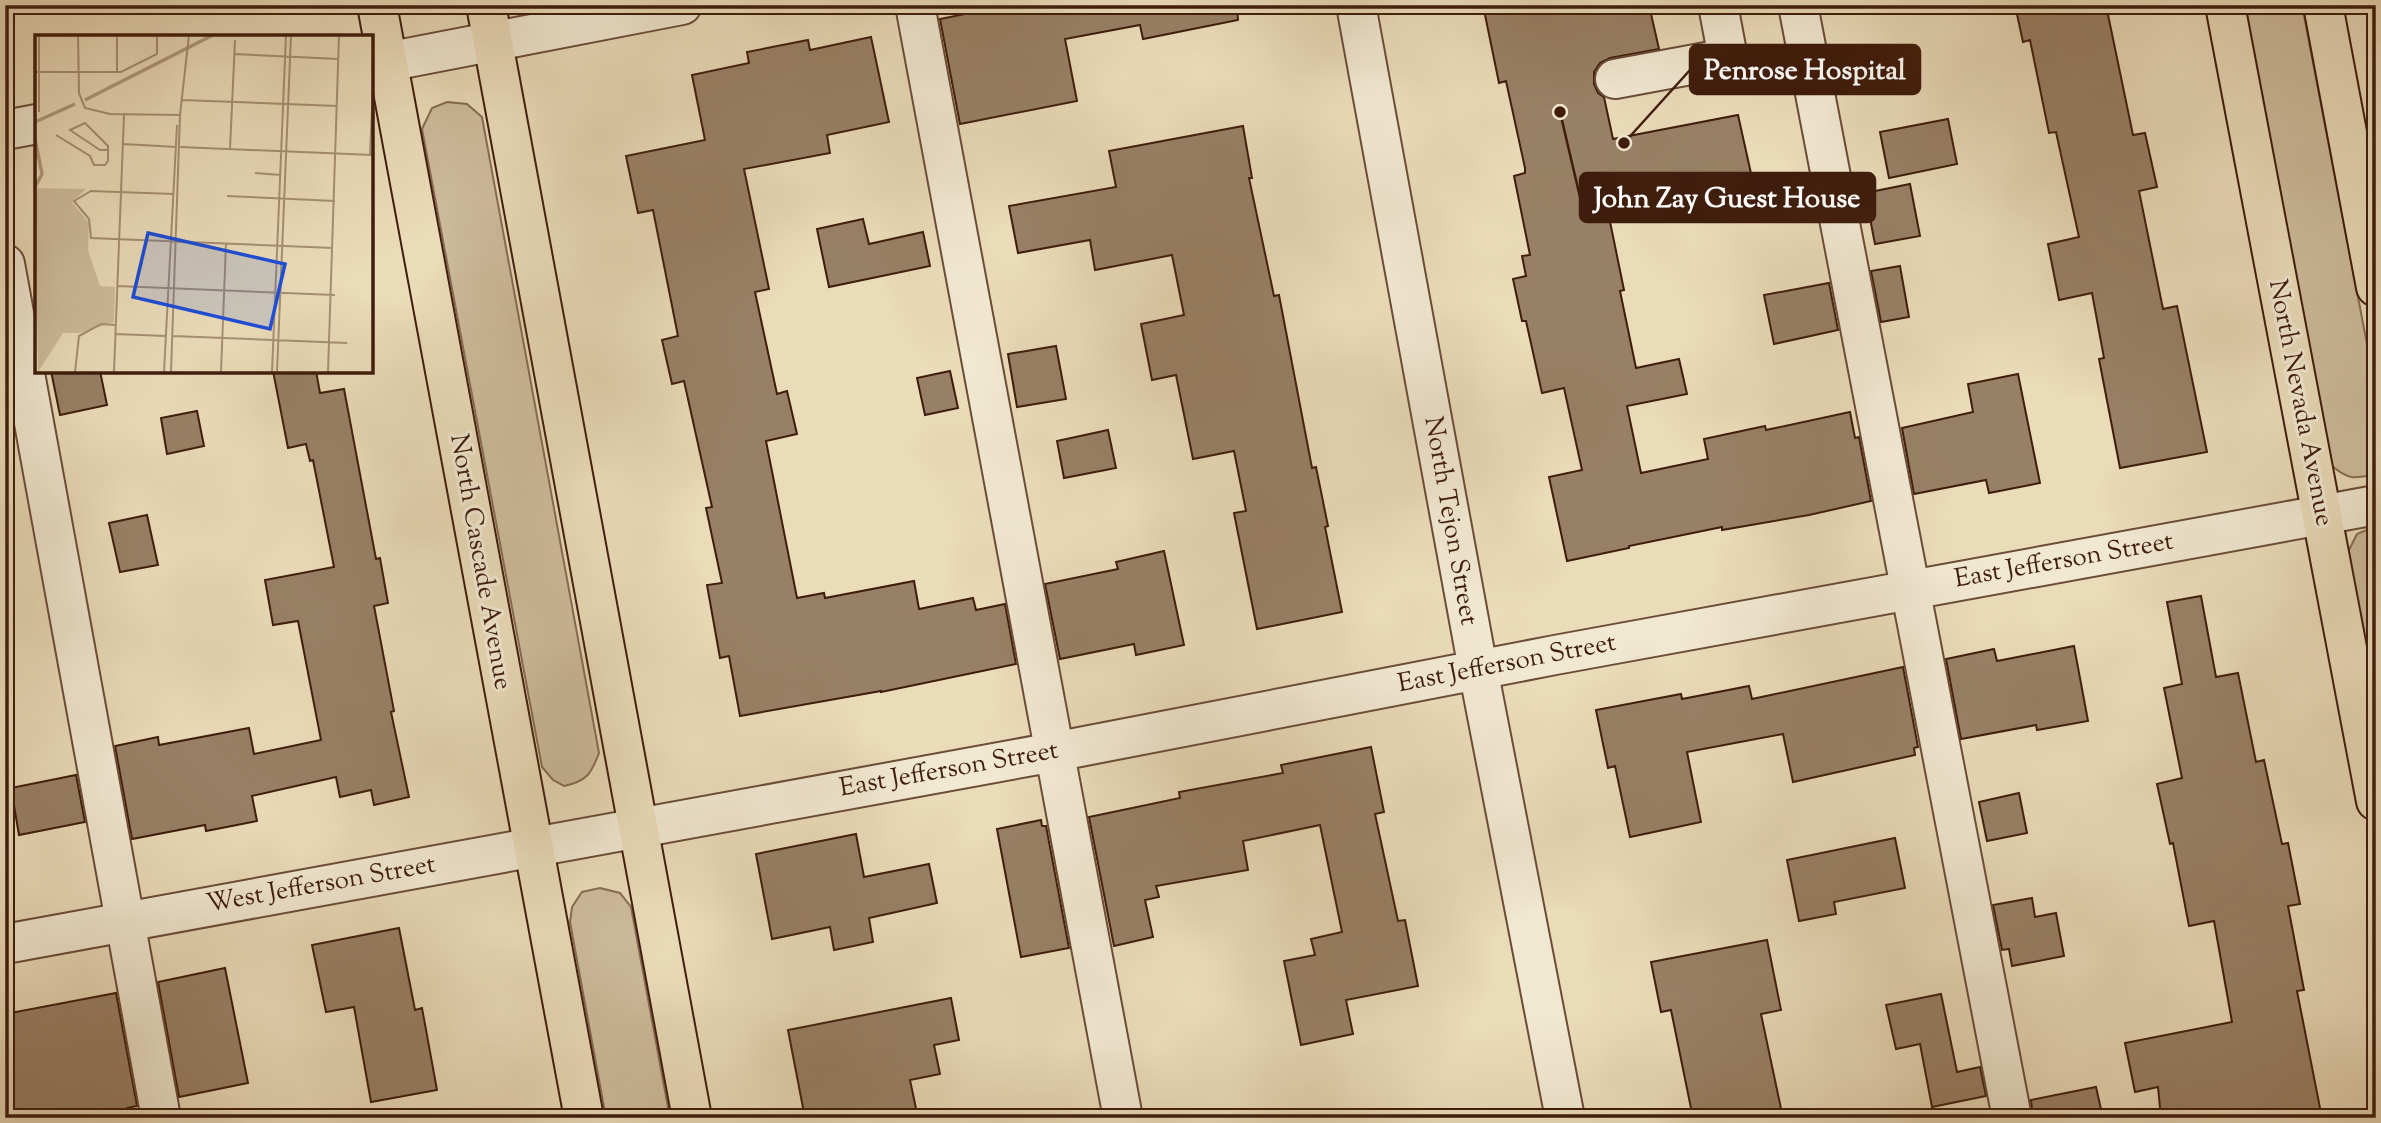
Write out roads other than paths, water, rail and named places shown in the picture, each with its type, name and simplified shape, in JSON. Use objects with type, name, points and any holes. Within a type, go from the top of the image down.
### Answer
[{"type":"main road","name":"North Cascade Avenue","points":[[377,5],[379,64],[584,1118]]},
{"type":"main road","points":[[486,5],[692,1118]]},
{"type":"main road","name":"North Nevada Avenue","points":[[2225,5],[2376,801]]},
{"type":"main road","points":[[2323,5],[2376,287]]},
{"type":"street","points":[[379,64],[682,5]]},
{"type":"street","points":[[915,5],[1123,1118]]},
{"type":"street","name":"North Tejon Street","points":[[1356,5],[1478,669],[1565,1118]]},
{"type":"street","points":[[1615,79],[1728,58],[1718,5]]},
{"type":"street","points":[[1798,5],[2012,1118]]},
{"type":"street","points":[[5,130],[35,124]]},
{"type":"street","points":[[5,264],[161,1118]]},
{"type":"street","name":"East Jefferson Street","points":[[638,827],[1054,752],[1478,669],[2376,505]]},
{"type":"street","name":"West Jefferson Street","points":[[5,944],[638,827]]},
{"type":"place","name":"John Zay Guest House","points":[[1560,112]]},
{"type":"place","name":"Penrose Hospital","points":[[1624,143]]}]
